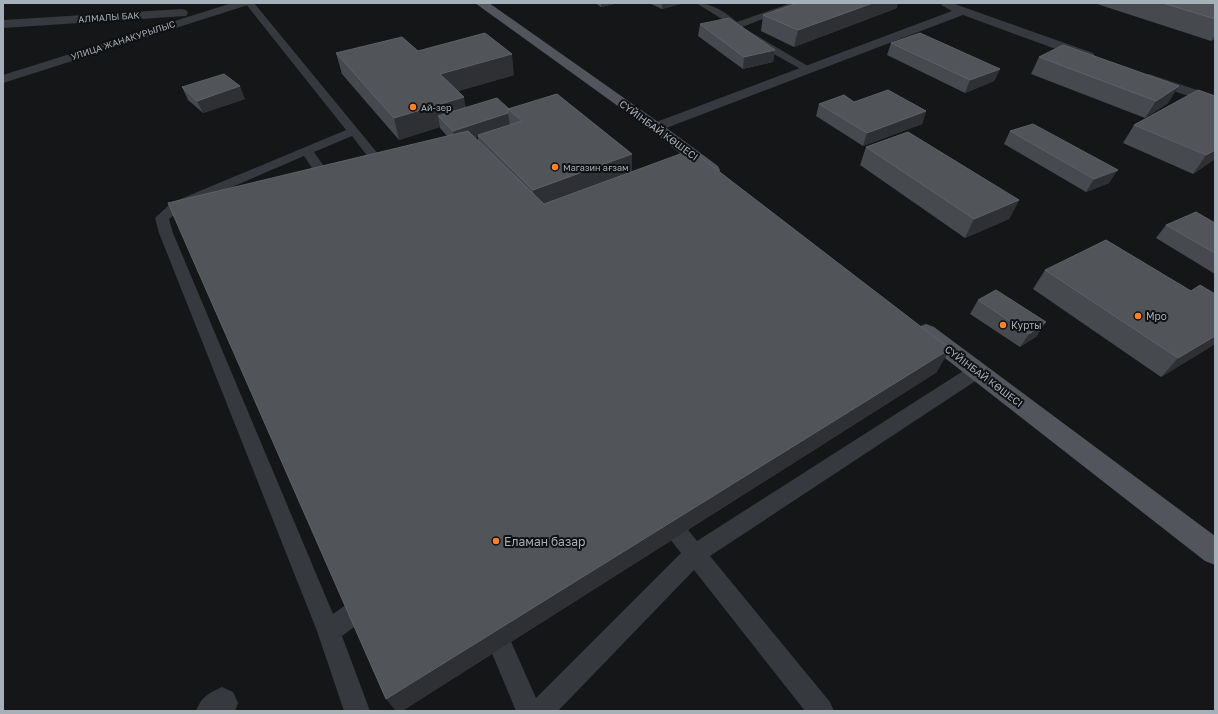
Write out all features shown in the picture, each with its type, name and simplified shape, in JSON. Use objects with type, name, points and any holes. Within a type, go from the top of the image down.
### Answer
[{"type":"main road","name":"СҮЙІНБАЙ КӨШЕСІ","points":[[481,3],[656,127],[725,179]]},
{"type":"main road","name":"СҮЙІНБАЙ КӨШЕСІ","points":[[914,323],[1215,552]]},
{"type":"street","name":"УЛИЦА ЖАНАКУРЫЛЫС","points":[[3,79],[244,3]]},
{"type":"street","points":[[941,3],[1103,61]]},
{"type":"street","name":"АЛМАЛЫ БАК","points":[[3,24],[215,11]]},
{"type":"street","points":[[656,127],[962,11]]},
{"type":"street","points":[[1141,75],[1215,102]]},
{"type":"lane","points":[[250,3],[398,187]]},
{"type":"lane","points":[[700,3],[725,17],[745,34],[808,69]]},
{"type":"lane","points":[[735,26],[800,3]]},
{"type":"lane","points":[[354,131],[308,151],[241,187],[176,206],[162,218],[166,233],[329,631],[357,711]]},
{"type":"lane","points":[[308,151],[339,197]]},
{"type":"lane","points":[[541,711],[695,554],[977,371]]},
{"type":"lane","points":[[656,506],[821,711]]},
{"type":"lane","points":[[329,631],[386,590]]},
{"type":"lane","points":[[487,612],[529,711]]},
{"type":"building","points":[[798,3],[873,3],[798,30],[763,15]]},
{"type":"building","points":[[1163,3],[1215,3],[1215,19]]},
{"type":"building","points":[[729,18],[775,50],[744,57],[700,24]]},
{"type":"building","points":[[485,33],[512,54],[440,74],[464,97],[394,118],[336,53],[402,37],[418,51]]},
{"type":"building","points":[[920,33],[1000,69],[970,80],[891,43]]},
{"type":"building","points":[[1063,45],[1179,86],[1156,101],[1039,57]]},
{"type":"building","points":[[224,74],[240,86],[197,101],[182,87]]},
{"type":"building","points":[[888,90],[926,111],[867,133],[819,104],[844,95],[854,102]]},
{"type":"building","points":[[1198,90],[1215,96],[1215,150],[1206,155],[1134,125]]},
{"type":"building","name":"Магазин ағзам","points":[[557,94],[632,154],[533,190],[478,135],[522,121],[508,109]]},
{"type":"building","points":[[497,98],[509,109],[508,113],[453,131],[438,116]]},
{"type":"building","points":[[1033,124],[1118,170],[1094,179],[1010,131]]},
{"type":"building","name":"Еламан базар","points":[[468,131],[544,204],[691,150],[950,349],[386,699],[168,203]]},
{"type":"building","points":[[908,132],[1019,200],[974,219],[866,147]]},
{"type":"building","points":[[1196,212],[1215,223],[1215,253],[1166,225]]},
{"type":"building","points":[[1106,240],[1191,291],[1200,285],[1215,294],[1215,336],[1178,358],[1045,270]]},
{"type":"building","points":[[996,290],[1046,322],[1029,334],[978,300]]},
{"type":"place","name":"Ай-зер","points":[[413,107]]},
{"type":"place","name":"Магазин ағзам","points":[[555,167]]},
{"type":"place","name":"Мро","points":[[1138,316]]},
{"type":"place","name":"Курты","points":[[1003,325]]},
{"type":"place","name":"Еламан базар","points":[[496,541]]}]
